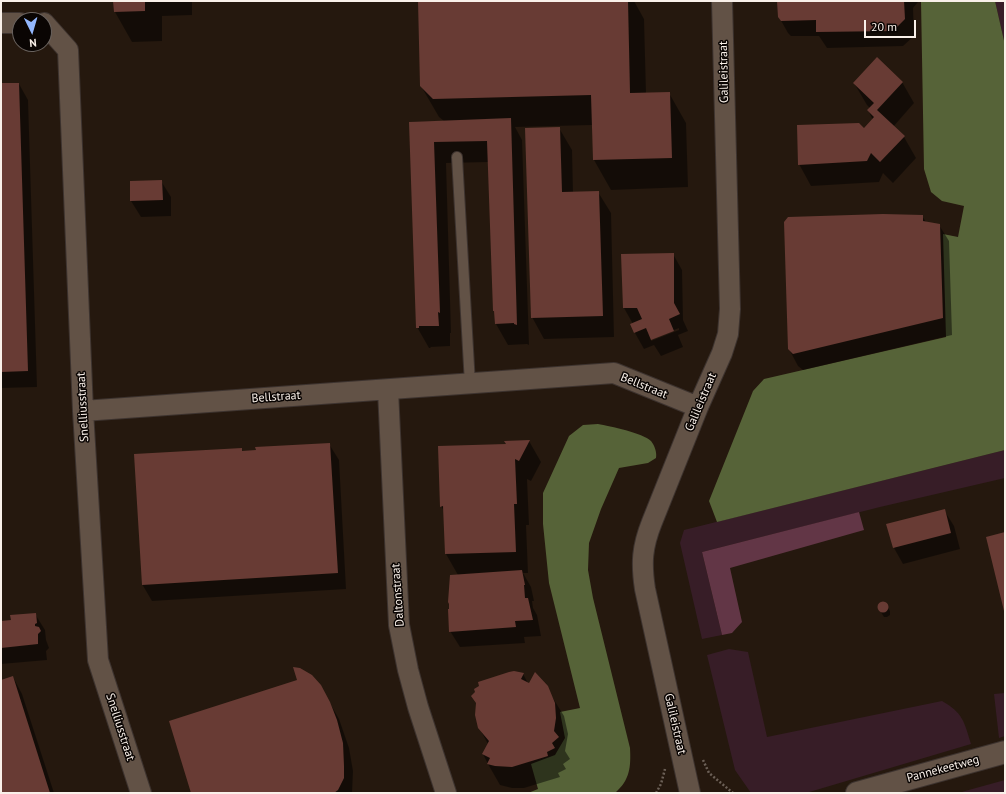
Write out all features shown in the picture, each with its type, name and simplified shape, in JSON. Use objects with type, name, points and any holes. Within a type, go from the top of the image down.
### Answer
[{"type":"street","name":"Galileistraat","points":[[690,793],[645,590],[642,569],[642,554],[646,538],[698,408],[722,353],[728,334],[730,309],[722,1]]},
{"type":"street","points":[[1,23],[12,23]]},
{"type":"street","name":"Snelliusstraat","points":[[52,32],[68,50],[83,411],[98,660],[141,793]]},
{"type":"street","name":"Bellstraat","points":[[83,411],[614,373],[698,408]]},
{"type":"street","name":"Daltonstraat","points":[[388,390],[399,625],[408,670],[418,707],[446,793]]},
{"type":"street","name":"Pannekeetweg","points":[[857,793],[893,788],[1005,752]]},
{"type":"lane","points":[[457,157],[470,384]]},
{"type":"path","points":[[656,793],[661,784]]},
{"type":"shaded area","points":[[921,1],[995,1],[1005,45],[1005,450],[717,522],[709,501],[753,391],[764,379],[946,337],[943,234],[958,237],[964,206],[942,201],[931,192],[924,169]]},
{"type":"shaded area","points":[[995,1],[1005,1],[1005,45]]},
{"type":"shaded area","points":[[598,424],[626,430],[647,438],[655,447],[656,454],[656,458],[648,463],[619,468],[601,509],[589,543],[588,570],[593,598],[630,748],[630,767],[627,778],[615,793],[528,793],[538,789],[531,764],[555,755],[565,738],[560,712],[580,708],[549,583],[543,524],[543,493],[569,436],[583,425]]},
{"type":"shaded area","points":[[1005,450],[1005,478],[880,507],[702,552],[722,635],[702,639],[680,543],[684,530]]},
{"type":"shaded area","points":[[859,512],[864,530],[730,568],[742,622],[732,633],[722,635],[702,552]]},
{"type":"shaded area","points":[[729,649],[748,652],[767,737],[942,701],[949,705],[962,718],[971,744],[806,793],[751,793],[735,770],[707,655]]},
{"type":"shaded area","points":[[1005,693],[1005,736],[999,738],[994,694]]},
{"type":"shaded area","points":[[1005,780],[1005,793],[959,793],[965,791]]},
{"type":"building","points":[[113,1],[145,1],[145,11],[114,12]]},
{"type":"building","points":[[418,1],[628,1],[630,93],[670,92],[672,158],[593,160],[591,95],[433,99],[420,86]]},
{"type":"building","points":[[777,1],[904,1],[905,19],[893,31],[816,32],[816,20],[781,21],[778,17]]},
{"type":"building","points":[[877,57],[903,82],[877,110],[905,136],[880,162],[871,153],[867,161],[798,165],[797,125],[859,123],[864,128],[874,117],[867,110],[874,103],[853,83]]},
{"type":"building","points":[[1,83],[19,83],[28,371],[1,372]]},
{"type":"building","points":[[511,118],[517,325],[514,323],[495,324],[493,311],[487,141],[434,142],[440,313],[438,312],[439,326],[419,326],[419,328],[416,328],[409,122]]},
{"type":"building","points":[[560,127],[562,192],[599,191],[603,316],[531,318],[525,128]]},
{"type":"building","points":[[162,180],[163,200],[130,201],[130,181]]},
{"type":"building","points":[[883,214],[923,215],[923,221],[940,224],[943,318],[793,354],[788,349],[784,222],[788,217]]},
{"type":"building","points":[[674,253],[674,303],[680,314],[669,319],[674,331],[651,340],[646,328],[634,333],[630,324],[642,319],[637,308],[623,308],[621,254]]},
{"type":"building","points":[[530,440],[519,461],[515,459],[517,504],[514,504],[516,552],[445,554],[443,506],[440,507],[438,446],[506,444],[504,441]]},
{"type":"building","points":[[330,443],[338,573],[142,585],[134,454],[242,448],[242,451],[256,450],[255,447]]},
{"type":"building","points":[[945,509],[951,533],[893,548],[886,524]]},
{"type":"building","points":[[1005,532],[1005,611],[1004,611],[986,537]]},
{"type":"building","points":[[522,570],[525,585],[525,598],[528,598],[533,620],[515,621],[516,627],[449,632],[448,602],[450,575]]},
{"type":"building","points":[[881,602],[885,602],[887,603],[887,611],[881,612],[878,609],[878,605]]},
{"type":"building","points":[[36,613],[37,623],[35,626],[39,627],[41,631],[38,634],[38,644],[1,648],[1,621],[11,620],[10,615]]},
{"type":"building","points":[[293,667],[300,668],[312,675],[321,685],[337,720],[343,743],[344,766],[344,778],[338,790],[334,793],[191,793],[169,721],[297,680]]},
{"type":"building","points":[[514,671],[524,673],[521,679],[529,683],[535,672],[548,686],[555,703],[556,718],[554,731],[559,737],[552,743],[555,748],[547,752],[548,756],[512,767],[495,766],[487,764],[490,758],[482,754],[489,741],[478,728],[475,715],[476,703],[471,696],[475,692],[474,689],[479,686],[478,682]]},
{"type":"building","points":[[13,676],[50,793],[1,793],[1,680]]}]
